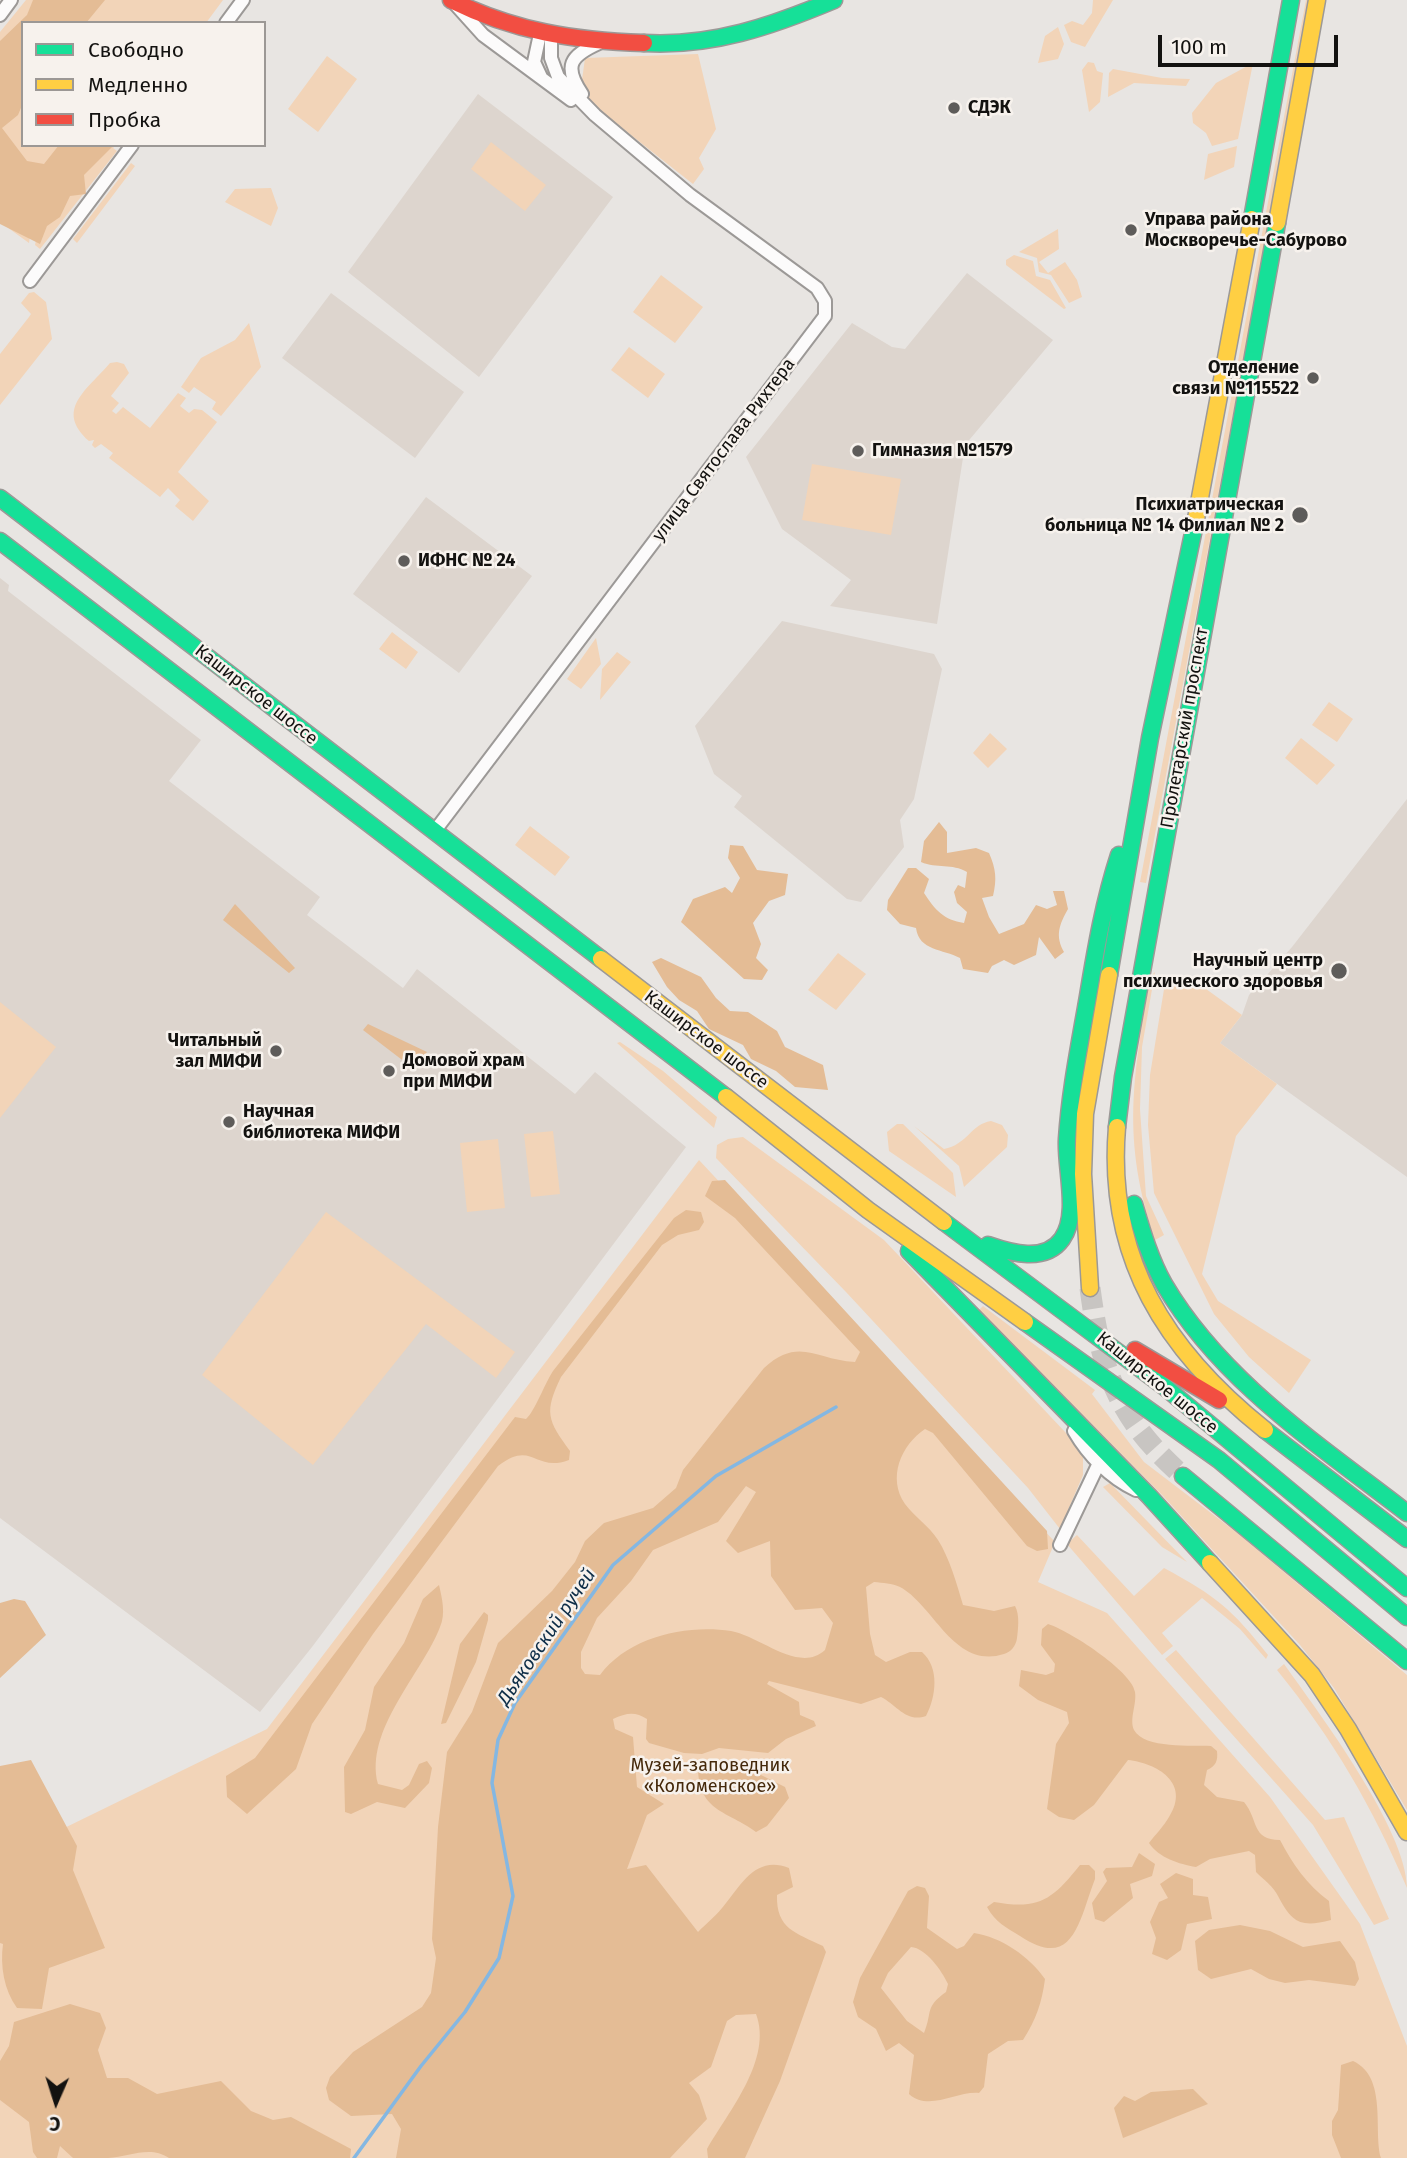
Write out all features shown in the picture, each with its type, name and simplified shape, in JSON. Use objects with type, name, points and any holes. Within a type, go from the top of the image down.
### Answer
[{"type":"main road","points":[[452,0],[511,28],[546,35],[600,43],[700,43],[794,17],[834,0]]},
{"type":"main road","name":"Пролетарский проспект","points":[[1090,1288],[1083,1174],[1085,1114],[1138,803],[1170,633],[1219,408],[1291,0]]},
{"type":"main road","name":"Пролетарский проспект","points":[[1251,1418],[1193,1363],[1165,1328],[1143,1290],[1118,1199],[1115,1162],[1119,1115],[1180,747],[1317,0]]},
{"type":"main road","name":"Каширское шоссе","points":[[0,498],[434,832],[1166,1388],[1407,1588]]},
{"type":"main road","name":"Каширское шоссе","points":[[0,541],[743,1109],[868,1210],[1219,1460],[1407,1617]]},
{"type":"main road","points":[[959,1232],[1020,1256],[1051,1249],[1063,1238],[1068,1217],[1067,1126],[1074,1075],[1107,889],[1138,803]]},
{"type":"main road","points":[[1119,1115],[1126,1173],[1143,1235],[1165,1285],[1189,1322],[1247,1385],[1407,1513]]},
{"type":"main road","points":[[868,1210],[1065,1408],[1312,1675],[1348,1729],[1407,1832]]},
{"type":"main road","points":[[1064,1309],[1251,1418],[1407,1539]]},
{"type":"main road","points":[[1183,1476],[1407,1661]]},
{"type":"street","points":[[0,15],[11,0]]},
{"type":"street","points":[[227,21],[243,0]]},
{"type":"street","points":[[452,0],[483,36],[544,82],[595,115]]},
{"type":"street","points":[[546,35],[558,77],[595,115]]},
{"type":"street","points":[[544,82],[534,62],[546,35]]},
{"type":"street","points":[[595,115],[570,74],[576,56],[600,43]]},
{"type":"street","name":"улица Святослава Рихтера","points":[[434,832],[825,316],[825,301],[817,288],[690,195],[595,115]]},
{"type":"street","points":[[30,281],[130,147]]},
{"type":"street","points":[[1065,1408],[1076,1433],[1099,1463],[1122,1484],[1149,1496]]},
{"type":"street","points":[[1060,1545],[1099,1463]]},
{"type":"shaded area","points":[[478,94],[613,197],[479,377],[348,272]]},
{"type":"shaded area","name":"Гимназия №1579","points":[[967,273],[1053,340],[965,445],[937,624],[830,606],[851,580],[782,529],[746,457],[852,323],[892,347],[905,349]]},
{"type":"shaded area","points":[[331,293],[464,392],[415,458],[282,358]]},
{"type":"shaded area","points":[[426,497],[532,576],[459,673],[353,594]]},
{"type":"shaded area","points":[[0,578],[9,585],[8,591],[201,740],[169,781],[320,897],[307,915],[403,988],[417,969],[575,1094],[595,1072],[686,1147],[312,1647],[260,1712],[0,1518]]},
{"type":"shaded area","points":[[782,621],[934,654],[942,669],[914,799],[900,820],[904,847],[861,902],[847,899],[734,807],[742,796],[714,774],[695,726]]},
{"type":"shaded area","name":"Научный центр психического здоровья","points":[[1407,799],[1407,1177],[1220,1043],[1242,1015],[1249,995],[1292,947]]},
{"type":"green space","points":[[26,0],[223,0],[207,21],[21,21],[21,147],[114,147],[117,151],[40,249],[35,245],[36,240],[30,236],[29,243],[0,222],[0,32]]},
{"type":"green space","points":[[33,0],[105,0],[88,21],[21,21],[21,108],[18,115],[2,128],[27,161],[44,164],[57,147],[112,147],[84,175],[86,194],[70,196],[60,217],[47,226],[40,244],[0,224],[0,41],[27,15]]},
{"type":"green space","points":[[1093,0],[1113,0],[1085,47],[1071,42],[1064,25],[1072,21],[1083,25],[1092,13]]},
{"type":"green space","points":[[1306,0],[1310,0],[1146,883],[1140,882]]},
{"type":"green space","points":[[1058,27],[1064,44],[1058,59],[1038,63],[1045,36]]},
{"type":"green space","points":[[698,54],[716,129],[699,158],[704,169],[693,184],[580,95],[585,58]]},
{"type":"green space","points":[[327,56],[357,79],[318,132],[288,109]]},
{"type":"green space","points":[[1088,62],[1094,63],[1097,71],[1103,73],[1100,102],[1089,112],[1082,70]]},
{"type":"green space","points":[[1253,63],[1238,139],[1212,146],[1206,133],[1193,123],[1192,113],[1216,83]]},
{"type":"green space","points":[[1113,69],[1162,78],[1190,79],[1186,86],[1134,83],[1108,97],[1109,73]]},
{"type":"green space","points":[[491,142],[546,185],[525,211],[471,169]]},
{"type":"green space","points":[[1237,146],[1234,167],[1204,180],[1208,154]]},
{"type":"green space","points":[[131,163],[135,166],[77,243],[73,239]]},
{"type":"green space","points":[[271,188],[278,208],[271,226],[225,202],[235,189]]},
{"type":"green space","points":[[1058,229],[1059,249],[1039,262],[1048,273],[1065,262],[1077,280],[1082,297],[1069,303],[1051,275],[1039,272],[1037,258],[1019,252]]},
{"type":"green space","points":[[1014,255],[1033,261],[1036,276],[1050,280],[1066,308],[1006,265],[1006,260]]},
{"type":"green space","points":[[661,275],[703,307],[675,343],[633,312]]},
{"type":"green space","points":[[34,292],[46,302],[52,339],[0,405],[0,354],[31,314],[21,303],[29,293]]},
{"type":"green space","points":[[249,323],[261,367],[221,416],[212,409],[216,402],[194,387],[189,393],[181,387],[201,358],[235,340]]},
{"type":"green space","points":[[629,347],[665,374],[648,398],[611,370]]},
{"type":"green space","points":[[110,363],[124,364],[129,373],[111,396],[119,403],[112,411],[116,414],[123,407],[150,428],[178,393],[186,398],[180,406],[189,413],[194,409],[202,410],[217,422],[178,472],[209,501],[193,521],[175,506],[180,500],[168,488],[160,497],[109,458],[113,453],[101,444],[95,448],[92,445],[94,440],[89,441],[74,420],[74,410],[84,391]]},
{"type":"green space","points":[[812,464],[901,479],[891,535],[802,520]]},
{"type":"green space","points":[[392,632],[418,652],[406,669],[379,649]]},
{"type":"green space","points":[[596,638],[601,664],[581,689],[567,679]]},
{"type":"green space","points":[[617,652],[631,662],[600,700],[602,669]]},
{"type":"green space","points":[[1329,702],[1353,719],[1337,742],[1312,725]]},
{"type":"green space","points":[[990,733],[1007,749],[988,768],[973,753]]},
{"type":"green space","points":[[1301,738],[1335,765],[1317,785],[1285,758]]},
{"type":"green space","points":[[939,822],[947,832],[947,853],[976,848],[989,853],[995,874],[994,890],[993,896],[982,898],[999,934],[1024,924],[1036,905],[1047,909],[1057,905],[1053,891],[1064,891],[1068,909],[1060,925],[1059,936],[1064,952],[1055,959],[1039,937],[1036,955],[1014,965],[1004,960],[992,966],[988,973],[963,969],[960,958],[927,945],[918,936],[916,928],[900,924],[887,910],[888,900],[908,868],[916,868],[929,879],[924,893],[936,909],[945,917],[964,923],[967,912],[957,903],[954,892],[958,885],[965,888],[967,872],[921,862],[924,841]]},
{"type":"green space","points":[[530,826],[570,857],[555,876],[515,845]]},
{"type":"green space","points":[[730,845],[743,846],[757,870],[788,874],[785,895],[769,901],[753,923],[761,944],[756,958],[768,970],[762,980],[744,979],[681,922],[693,899],[725,887],[732,893],[740,878],[728,858]]},
{"type":"green space","points":[[235,904],[295,968],[289,973],[223,920]]},
{"type":"green space","points":[[838,953],[866,974],[836,1010],[808,990]]},
{"type":"green space","points":[[661,958],[701,977],[716,998],[730,1011],[748,1012],[777,1031],[785,1047],[823,1065],[828,1090],[795,1087],[776,1071],[751,1059],[743,1045],[709,1029],[697,1011],[679,1000],[667,987],[652,962]]},
{"type":"green space","points":[[1155,972],[1142,1047],[1140,1109],[1146,1196],[1164,1235],[1155,1240],[1137,1171],[1133,1108],[1144,1013],[1150,977]]},
{"type":"green space","points":[[1166,977],[1195,981],[1242,1015],[1220,1043],[1277,1084],[1236,1136],[1202,1274],[1218,1301],[1311,1360],[1289,1393],[1249,1357],[1214,1314],[1154,1193],[1148,1125],[1150,1075]]},
{"type":"green space","points":[[0,1002],[56,1047],[0,1118]]},
{"type":"green space","points":[[368,1024],[427,1052],[414,1069],[363,1030]]},
{"type":"green space","points":[[620,1042],[663,1071],[717,1117],[714,1128],[617,1043]]},
{"type":"green space","points":[[991,1121],[1002,1125],[1008,1135],[1007,1147],[964,1187],[959,1166],[914,1126],[944,1149],[952,1147],[978,1126]]},
{"type":"green space","points":[[897,1124],[903,1124],[953,1173],[956,1197],[889,1151],[887,1132]]},
{"type":"green space","points":[[553,1131],[560,1194],[531,1197],[524,1134]]},
{"type":"green space","points":[[743,1137],[884,1240],[1083,1451],[1083,1475],[1060,1529],[1028,1488],[846,1292],[716,1158],[717,1145],[728,1139]]},
{"type":"green space","points":[[498,1139],[505,1208],[467,1212],[460,1143]]},
{"type":"green space","name":"Музей-заповедник «Коломенское»","points":[[699,1160],[1055,1542],[1038,1582],[1107,1613],[1270,1797],[1360,1924],[1407,2046],[1407,2158],[0,2158],[0,1792],[50,1835],[267,1729]]},
{"type":"green space","points":[[725,1180],[1047,1531],[1048,1549],[1037,1551],[1027,1546],[933,1433],[925,1429],[909,1444],[899,1463],[897,1484],[900,1494],[905,1504],[942,1547],[963,1605],[994,1611],[1015,1606],[1018,1630],[1016,1644],[1011,1650],[1004,1654],[987,1656],[971,1653],[958,1645],[924,1607],[900,1587],[874,1582],[866,1587],[870,1634],[875,1655],[886,1662],[910,1652],[922,1652],[928,1659],[934,1674],[934,1692],[926,1716],[919,1718],[907,1715],[881,1697],[861,1704],[769,1681],[767,1684],[799,1702],[800,1715],[814,1721],[816,1726],[786,1739],[768,1753],[719,1748],[702,1754],[684,1753],[649,1743],[646,1739],[647,1719],[643,1716],[630,1714],[613,1719],[615,1729],[633,1737],[637,1787],[664,1804],[647,1815],[627,1869],[646,1865],[698,1932],[720,1911],[751,1873],[768,1865],[789,1868],[793,1887],[777,1895],[780,1915],[790,1928],[823,1946],[826,1952],[780,2081],[745,2158],[708,2158],[707,2149],[737,2101],[754,2066],[760,2031],[756,2014],[736,2015],[727,2021],[711,2067],[689,2083],[699,2095],[707,2119],[670,2158],[396,2158],[401,2129],[392,2114],[351,2116],[329,2100],[326,2088],[330,2077],[353,2052],[422,2007],[431,1993],[436,1958],[432,1939],[438,1827],[447,1752],[472,1712],[498,1643],[552,1591],[575,1562],[585,1541],[604,1523],[653,1508],[676,1488],[683,1470],[764,1368],[776,1358],[787,1353],[808,1352],[855,1362],[860,1352],[735,1218],[705,1196],[712,1181]],"holes":[[[746,1486],[756,1492],[726,1541],[738,1553],[770,1541],[771,1576],[795,1610],[822,1608],[833,1623],[825,1650],[815,1656],[803,1658],[791,1656],[731,1631],[695,1630],[659,1636],[626,1651],[600,1675],[585,1674],[581,1668],[581,1652],[597,1618],[631,1581],[653,1550],[718,1522]]]},
{"type":"green space","points":[[686,1210],[701,1212],[704,1222],[699,1230],[678,1235],[662,1245],[561,1377],[552,1399],[550,1416],[556,1431],[570,1451],[569,1460],[548,1463],[519,1456],[498,1466],[373,1634],[312,1724],[296,1769],[247,1814],[227,1797],[226,1776],[255,1758],[515,1417],[526,1419],[553,1371],[674,1218]]},
{"type":"green space","points":[[326,1212],[515,1352],[496,1378],[426,1324],[313,1465],[202,1375]]},
{"type":"green space","points":[[983,1306],[1095,1390],[1092,1394],[1144,1462],[1236,1532],[1407,1675],[1407,1810],[1334,1688],[1300,1645],[1163,1496],[979,1310]]},
{"type":"green space","points":[[1110,1483],[1187,1562],[1162,1547],[1103,1487]]},
{"type":"green space","points":[[1077,1535],[1134,1596],[1164,1568],[1197,1587],[1222,1605],[1244,1626],[1268,1655],[1266,1659],[1240,1629],[1202,1598],[1162,1633],[1173,1646],[1162,1655],[1067,1544]]},
{"type":"green space","points":[[439,1585],[443,1606],[442,1622],[432,1645],[387,1723],[379,1743],[376,1764],[378,1784],[402,1790],[409,1785],[419,1764],[427,1761],[432,1768],[429,1783],[405,1808],[377,1802],[351,1814],[345,1812],[344,1767],[365,1730],[374,1687],[404,1643],[423,1599]]},
{"type":"green space","points":[[14,1599],[25,1601],[46,1635],[0,1678],[0,1603]]},
{"type":"green space","points":[[484,1612],[488,1615],[488,1620],[476,1662],[446,1723],[441,1724],[460,1644]]},
{"type":"green space","points":[[1048,1624],[1098,1652],[1123,1673],[1135,1692],[1133,1726],[1139,1736],[1170,1745],[1211,1746],[1217,1751],[1216,1763],[1207,1770],[1204,1785],[1217,1797],[1244,1802],[1260,1833],[1264,1837],[1280,1840],[1301,1873],[1329,1901],[1331,1920],[1305,1923],[1293,1918],[1274,1889],[1256,1872],[1255,1855],[1249,1851],[1210,1859],[1196,1867],[1176,1862],[1158,1853],[1149,1843],[1169,1817],[1175,1805],[1176,1794],[1168,1777],[1150,1765],[1128,1760],[1094,1805],[1074,1820],[1059,1817],[1047,1809],[1056,1744],[1069,1723],[1067,1712],[1038,1700],[1019,1686],[1021,1670],[1046,1675],[1054,1672],[1055,1664],[1041,1645],[1042,1629]]},
{"type":"green space","points":[[1176,1650],[1325,1820],[1344,1817],[1389,1919],[1374,1925],[1313,1825],[1165,1659]]},
{"type":"green space","points":[[1284,1664],[1338,1741],[1377,1805],[1393,1835],[1403,1864],[1407,1888],[1380,1829],[1350,1774],[1277,1670]]},
{"type":"green space","points":[[31,1760],[77,1846],[73,1870],[105,1948],[49,1968],[42,2009],[17,2008],[6,1986],[2,1961],[3,1944],[0,1943],[0,1766]]},
{"type":"green space","points":[[720,1765],[743,1766],[785,1787],[789,1798],[767,1826],[756,1832],[709,1802],[700,1783],[698,1769]]},
{"type":"green space","points":[[1139,1853],[1155,1864],[1152,1876],[1130,1884],[1133,1898],[1104,1922],[1095,1919],[1092,1903],[1107,1881],[1103,1872],[1106,1868],[1132,1867]]},
{"type":"green space","points":[[1080,1865],[1089,1865],[1095,1871],[1095,1879],[1078,1925],[1063,1945],[1052,1948],[1038,1946],[1002,1924],[987,1907],[994,1902],[1022,1905],[1043,1900],[1061,1887]]},
{"type":"green space","points":[[1176,1873],[1193,1879],[1193,1895],[1208,1897],[1212,1919],[1187,1924],[1181,1950],[1167,1960],[1152,1954],[1156,1938],[1150,1922],[1159,1902],[1168,1898],[1160,1884]]},
{"type":"green space","points":[[917,1886],[925,1888],[929,1896],[927,1928],[957,1949],[964,1946],[974,1933],[984,1935],[1014,1949],[1045,1979],[1032,2025],[1023,2040],[1008,2041],[988,2054],[984,2087],[979,2093],[934,2101],[917,2099],[909,2094],[914,2055],[899,2043],[886,2051],[876,2029],[858,2017],[853,2002],[860,1978],[908,1891]],"holes":[[[911,1947],[917,1948],[933,1961],[948,1984],[946,1992],[932,2006],[924,2033],[907,2021],[881,1988],[888,1973]]]},
{"type":"green space","points":[[1240,1925],[1270,1931],[1303,1947],[1340,1941],[1355,1962],[1359,1979],[1355,1986],[1309,1980],[1285,1983],[1269,1979],[1251,1969],[1211,1979],[1198,1970],[1195,1941],[1209,1930]]},
{"type":"green space","points":[[70,2004],[100,2013],[106,2028],[98,2050],[107,2078],[128,2078],[157,2094],[221,2081],[251,2111],[273,2120],[291,2117],[351,2149],[350,2158],[169,2158],[147,2152],[108,2158],[73,2158],[60,2146],[57,2158],[37,2158],[33,2152],[29,2122],[0,2100],[0,2061],[9,2046],[14,2022]]},
{"type":"green space","points":[[1353,2061],[1364,2069],[1375,2092],[1381,2158],[1341,2158],[1332,2135],[1332,2121],[1338,2110],[1341,2065]]},
{"type":"green space","points":[[1193,2089],[1208,2104],[1123,2138],[1114,2108],[1124,2096],[1135,2101],[1151,2092]]},
{"type":"waterway","name":"Дьяковский ручей","points":[[354,2158],[421,2066],[465,2012],[499,1958],[513,1896],[492,1783],[498,1740],[515,1703],[613,1565],[716,1476],[836,1407]]},
{"type":"tunnel","points":[[1090,1288],[1100,1345],[1117,1392],[1143,1435],[1183,1476]]},
{"type":"traffic: fast","points":[[644,43],[694,42],[741,33],[834,0]]},
{"type":"traffic: fast","points":[[1252,219],[1291,0]]},
{"type":"traffic: fast","points":[[1117,1127],[1123,1077],[1277,223]]},
{"type":"traffic: fast","points":[[0,498],[601,959]]},
{"type":"traffic: fast","points":[[1109,975],[1150,738],[1196,519]]},
{"type":"traffic: fast","points":[[0,541],[726,1097]]},
{"type":"traffic: fast","points":[[988,1245],[1017,1253],[1037,1254],[1055,1246],[1067,1229],[1071,1204],[1067,1139],[1073,1085],[1094,960],[1119,855]]},
{"type":"traffic: fast","points":[[1134,1204],[1150,1255],[1164,1284],[1187,1319],[1214,1351],[1243,1381],[1306,1436],[1407,1513]]},
{"type":"traffic: fast","points":[[944,1222],[1166,1388],[1407,1588]]},
{"type":"traffic: fast","points":[[909,1251],[1149,1496],[1210,1563]]},
{"type":"traffic: fast","points":[[1025,1322],[1219,1460],[1407,1617]]},
{"type":"traffic: fast","points":[[1265,1430],[1407,1539]]},
{"type":"traffic: fast","points":[[1183,1476],[1407,1661]]},
{"type":"traffic: slow","points":[[1277,223],[1317,0]]},
{"type":"traffic: slow","points":[[1196,519],[1252,219]]},
{"type":"traffic: slow","points":[[601,959],[944,1222]]},
{"type":"traffic: slow","points":[[1090,1288],[1083,1174],[1085,1114],[1109,975]]},
{"type":"traffic: slow","points":[[726,1097],[868,1210],[1025,1322]]},
{"type":"traffic: slow","points":[[1117,1127],[1116,1174],[1122,1218],[1133,1260],[1150,1298],[1172,1334],[1199,1368],[1265,1430]]},
{"type":"traffic: slow","points":[[1210,1563],[1312,1675],[1348,1729],[1407,1832]]},
{"type":"traffic: jam","points":[[451,0],[521,27],[569,37],[644,43]]},
{"type":"traffic: jam","points":[[1135,1350],[1219,1400]]},
{"type":"place","name":"СДЭК","points":[[954,108]]},
{"type":"place","name":"Управа района Москворечье-Сабурово","points":[[1131,230]]},
{"type":"place","name":"Отделение связи №115522","points":[[1313,378]]},
{"type":"place","name":"Гимназия №1579","points":[[858,451]]},
{"type":"place","name":"Психиатрическая больница № 14 Филиал № 2","points":[[1300,515]]},
{"type":"place","name":"ИФНС № 24","points":[[404,561]]},
{"type":"place","name":"Научный центр психического здоровья","points":[[1339,971]]},
{"type":"place","name":"Читальный зал МИФИ","points":[[276,1051]]},
{"type":"place","name":"Домовой храм при МИФИ","points":[[389,1071]]},
{"type":"place","name":"Научная библиотека МИФИ","points":[[229,1122]]}]
